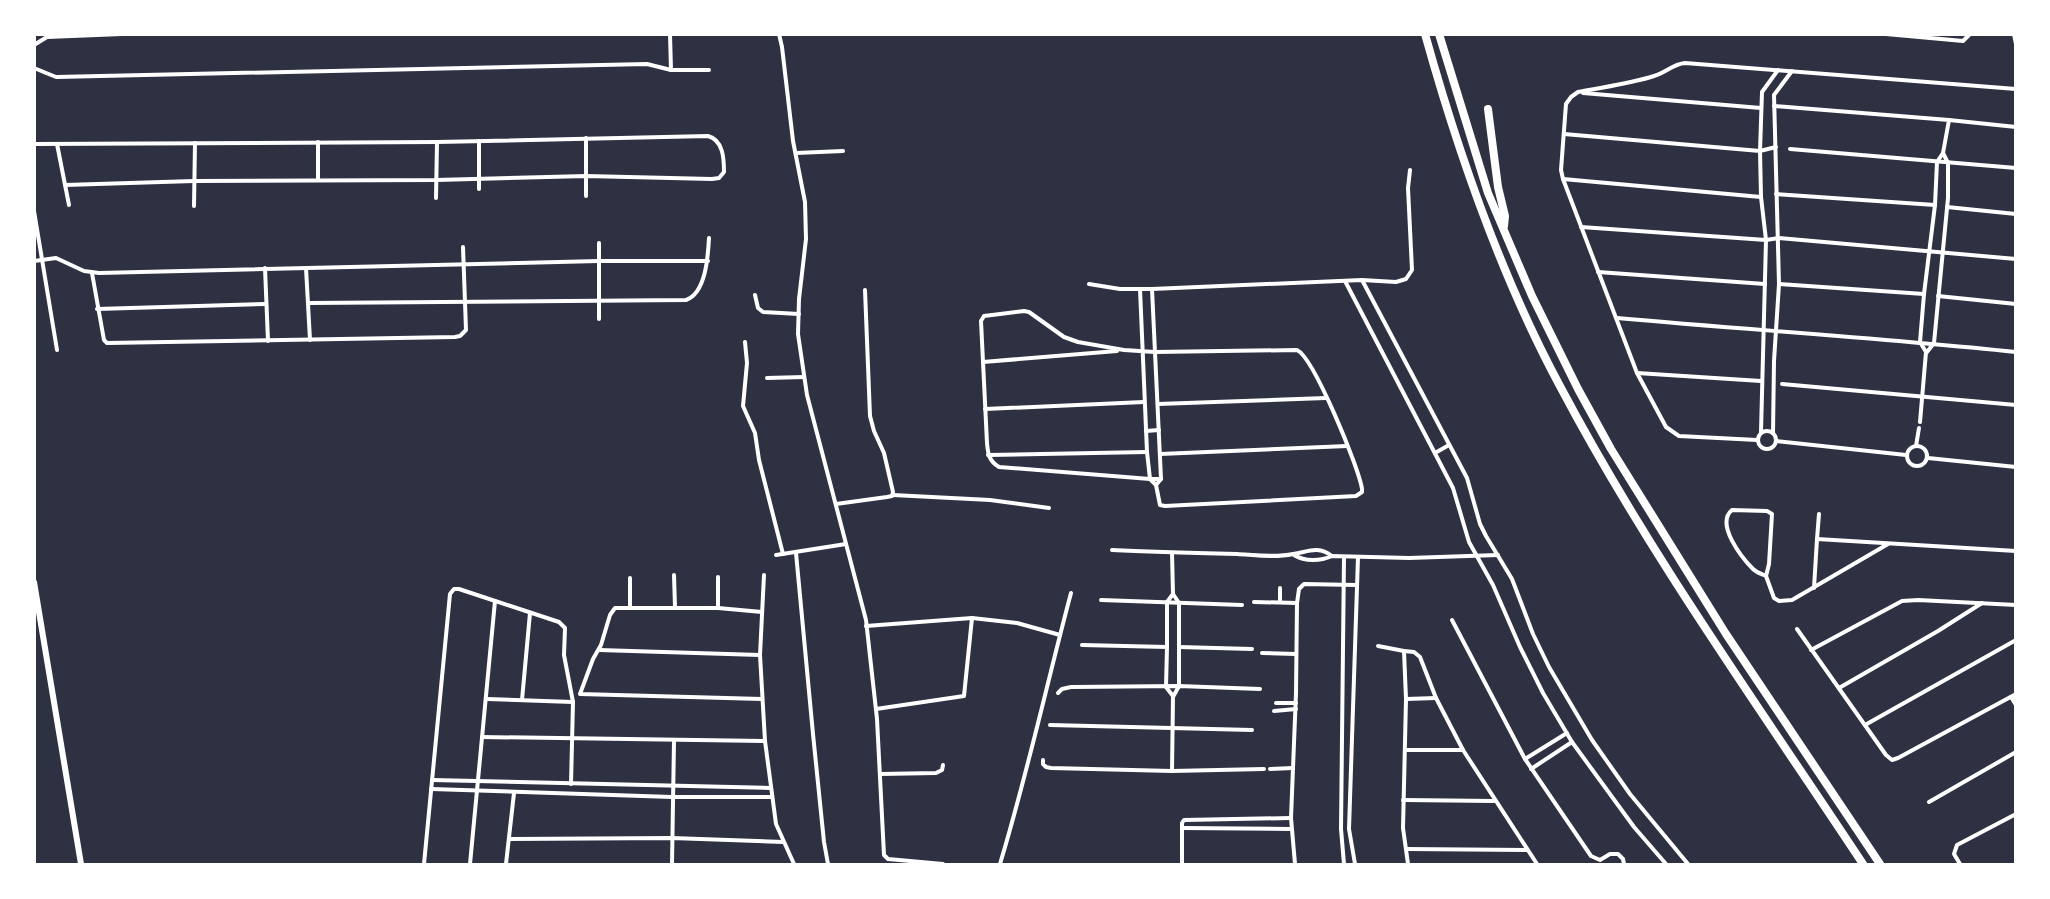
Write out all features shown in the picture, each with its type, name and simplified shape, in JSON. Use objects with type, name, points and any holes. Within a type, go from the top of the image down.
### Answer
[{"type":"highway","points":[[1425,34],[1444,104],[1474,193],[1501,261],[1560,388],[1641,526],[1720,650],[1863,864]]},
{"type":"highway","points":[[1439,34],[1488,193],[1532,296],[1578,389],[1611,449],[1726,634],[1880,864]]},
{"type":"highway","points":[[1488,110],[1498,187],[1505,216],[1504,229]]},
{"type":"main road","points":[[34,582],[81,864]]},
{"type":"street","points":[[34,45],[47,36],[122,34]]},
{"type":"street","points":[[670,34],[671,70]]},
{"type":"street","points":[[779,34],[806,215],[798,334],[804,377],[866,626],[876,709],[885,864]]},
{"type":"street","points":[[1886,34],[1963,41],[1970,34]]},
{"type":"street","points":[[2014,34],[2016,44]]},
{"type":"street","points":[[34,68],[56,77],[647,64],[671,70],[709,70]]},
{"type":"street","points":[[1757,440],[1679,436],[1666,427],[1637,373],[1563,179],[1561,170],[1566,104],[1571,97],[1578,92],[1650,77],[1666,72],[1678,64],[2016,89]]},
{"type":"street","points":[[1778,70],[1762,89],[1761,108],[1761,197],[1766,240],[1761,432],[1757,440],[1759,446],[1768,450],[1776,441],[1773,433],[1779,284],[1774,95],[1793,71]]},
{"type":"street","points":[[1578,92],[1761,108]]},
{"type":"street","points":[[1774,106],[2016,127]]},
{"type":"street","points":[[1920,422],[1926,352],[1920,342],[1924,294],[1935,205],[1937,162],[1943,153],[1949,120]]},
{"type":"street","points":[[1564,134],[1760,152],[1776,147]]},
{"type":"street","points":[[34,144],[437,142],[713,137],[720,143],[724,172],[719,178],[712,179],[586,176],[65,185]]},
{"type":"street","points":[[586,138],[586,196]]},
{"type":"street","points":[[479,141],[479,189]]},
{"type":"street","points":[[194,206],[195,142]]},
{"type":"street","points":[[318,142],[318,179]]},
{"type":"street","points":[[436,198],[437,142]]},
{"type":"street","points":[[57,144],[69,205]]},
{"type":"street","points":[[1790,149],[2016,168]]},
{"type":"street","points":[[796,153],[843,151]]},
{"type":"street","points":[[1926,352],[1934,344],[1947,207],[1948,163],[1943,153]]},
{"type":"street","points":[[1089,284],[1120,289],[1152,289],[1362,280],[1401,281],[1411,273],[1408,188],[1410,170]]},
{"type":"street","points":[[1563,179],[1761,197]]},
{"type":"street","points":[[1776,194],[1935,205]]},
{"type":"street","points":[[1947,207],[2016,214]]},
{"type":"street","points":[[34,211],[57,350]]},
{"type":"street","points":[[1581,227],[1766,240],[1779,238],[2016,259]]},
{"type":"street","points":[[308,303],[689,299],[695,295],[707,268],[709,238]]},
{"type":"street","points":[[599,243],[599,319]]},
{"type":"street","points":[[92,273],[97,309],[104,340],[107,343],[460,336],[466,330],[463,247]]},
{"type":"street","points":[[34,252],[41,251]]},
{"type":"street","points":[[34,261],[56,258],[92,273],[599,261],[708,261]]},
{"type":"street","points":[[265,268],[268,341]]},
{"type":"street","points":[[306,268],[310,340]]},
{"type":"street","points":[[1598,272],[1765,284]]},
{"type":"street","points":[[1362,280],[1471,488],[1480,524],[1512,579],[1533,634],[1550,667],[1592,740],[1642,812],[1688,864]]},
{"type":"street","points":[[1344,281],[1453,488],[1465,533],[1493,585],[1525,656],[1566,733],[1634,826],[1666,864]]},
{"type":"street","points":[[1779,284],[1924,294]]},
{"type":"street","points":[[1140,289],[1143,351],[1144,402],[1147,452],[1150,479],[1156,485],[1158,503],[1165,506],[1356,496],[1362,492],[1362,485],[1326,398],[1306,359],[1297,350],[1155,352],[1143,351],[1124,350],[1092,346],[1064,337],[1029,312],[987,314],[982,318],[985,409],[990,460],[999,467],[1150,479],[1161,479]]},
{"type":"street","points":[[1152,289],[1161,479],[1156,485]]},
{"type":"street","points":[[865,290],[870,416],[884,453],[893,495]]},
{"type":"street","points":[[755,295],[758,308],[763,312],[799,314]]},
{"type":"street","points":[[1938,296],[2016,304]]},
{"type":"street","points":[[97,309],[266,304]]},
{"type":"street","points":[[1617,318],[1920,342],[2016,352]]},
{"type":"street","points":[[745,342],[747,363],[742,406],[755,433],[759,460],[783,554]]},
{"type":"street","points":[[983,362],[1124,350]]},
{"type":"street","points":[[1637,373],[1761,381]]},
{"type":"street","points":[[767,378],[804,377]]},
{"type":"street","points":[[1782,384],[2016,405]]},
{"type":"street","points":[[1158,404],[1326,398]]},
{"type":"street","points":[[985,409],[1144,402]]},
{"type":"street","points":[[1917,446],[1919,428]]},
{"type":"street","points":[[1146,431],[1159,430]]},
{"type":"street","points":[[1761,432],[1773,433]]},
{"type":"street","points":[[1776,441],[1906,454]]},
{"type":"street","points":[[1435,453],[1449,445]]},
{"type":"street","points":[[1160,454],[1347,446]]},
{"type":"street","points":[[1917,446],[1908,450],[1906,454],[1908,463],[1916,467],[1923,465],[1928,458]]},
{"type":"street","points":[[1917,446],[1925,450],[1928,458]]},
{"type":"street","points":[[988,455],[1147,452]]},
{"type":"street","points":[[1928,458],[2016,467]]},
{"type":"street","points":[[836,504],[893,495],[990,500],[1049,508]]},
{"type":"street","points":[[1766,576],[1755,571],[1729,536],[1727,515],[1732,510],[1767,511],[1772,514],[1769,564],[1766,576],[1774,598],[1779,602],[1792,600],[1888,544]]},
{"type":"street","points":[[1814,588],[1819,514]]},
{"type":"street","points":[[1817,539],[2016,551]]},
{"type":"street","points":[[776,555],[846,544]]},
{"type":"street","points":[[1112,550],[1294,554],[1311,550],[1325,551],[1332,556]]},
{"type":"street","points":[[796,553],[828,864]]},
{"type":"street","points":[[1172,553],[1173,594],[1179,603],[1179,686],[1173,697],[1172,771]]},
{"type":"street","points":[[1294,554],[1302,559],[1325,559],[1332,556],[1409,558],[1498,555]]},
{"type":"street","points":[[1344,557],[1341,829],[1344,864]]},
{"type":"street","points":[[1355,864],[1349,829],[1358,557]]},
{"type":"street","points":[[674,575],[675,607]]},
{"type":"street","points":[[764,575],[760,655],[765,741],[776,824],[794,864]]},
{"type":"street","points":[[718,577],[718,608]]},
{"type":"street","points":[[630,578],[630,607]]},
{"type":"street","points":[[1295,864],[1291,818],[1299,589],[1304,584],[1356,585]]},
{"type":"street","points":[[1280,588],[1280,602]]},
{"type":"street","points":[[424,864],[450,594],[454,589],[559,622],[565,628],[564,655],[573,702],[571,784]]},
{"type":"street","points":[[1000,864],[1015,816],[1071,593]]},
{"type":"street","points":[[1173,594],[1167,603],[1166,687],[1173,697]]},
{"type":"street","points":[[1101,600],[1242,604]]},
{"type":"street","points":[[470,864],[495,601]]},
{"type":"street","points":[[1811,650],[1902,601],[2016,605]]},
{"type":"street","points":[[1254,602],[1297,603]]},
{"type":"street","points":[[1839,688],[1982,603]]},
{"type":"street","points":[[580,693],[593,659],[599,650],[611,611],[618,607],[718,608],[762,612]]},
{"type":"street","points":[[522,700],[531,613]]},
{"type":"street","points":[[866,626],[972,618],[1017,623],[1060,636]]},
{"type":"street","points":[[876,709],[964,696],[972,618]]},
{"type":"street","points":[[1452,620],[1525,759],[1594,859],[1600,860],[1610,854],[1618,854],[1624,864]]},
{"type":"street","points":[[1797,628],[1890,759],[1894,760],[2013,695],[2016,705]]},
{"type":"street","points":[[1864,725],[2016,640]]},
{"type":"street","points":[[1082,645],[1167,647]]},
{"type":"street","points":[[1378,646],[1414,652],[1420,657],[1436,698],[1463,750],[1537,864]]},
{"type":"street","points":[[1179,647],[1252,650]]},
{"type":"street","points":[[599,650],[760,655]]},
{"type":"street","points":[[1404,651],[1406,750],[1403,800],[1408,864]]},
{"type":"street","points":[[1262,653],[1296,654]]},
{"type":"street","points":[[1058,693],[1062,689],[1071,687],[1179,686],[1260,689]]},
{"type":"street","points":[[572,693],[762,699]]},
{"type":"street","points":[[1406,699],[1436,698]]},
{"type":"street","points":[[487,699],[573,702]]},
{"type":"street","points":[[1276,703],[1296,703]]},
{"type":"street","points":[[1274,711],[1296,709]]},
{"type":"street","points":[[1050,724],[1251,730]]},
{"type":"street","points":[[1525,759],[1566,733]]},
{"type":"street","points":[[482,738],[765,741]]},
{"type":"street","points":[[672,864],[674,741]]},
{"type":"street","points":[[1531,769],[1572,742]]},
{"type":"street","points":[[1406,750],[1463,750]]},
{"type":"street","points":[[1929,802],[2016,752]]},
{"type":"street","points":[[1043,760],[1046,767],[1052,768],[1172,771],[1264,769]]},
{"type":"street","points":[[880,774],[936,773],[942,770],[943,765]]},
{"type":"street","points":[[1270,769],[1293,768]]},
{"type":"street","points":[[432,780],[770,788]]},
{"type":"street","points":[[600,784],[600,794]]},
{"type":"street","points":[[431,789],[514,793],[771,797]]},
{"type":"street","points":[[506,864],[514,793]]},
{"type":"street","points":[[1403,800],[1495,801]]},
{"type":"street","points":[[1960,864],[1954,854],[1957,845],[2016,814]]},
{"type":"street","points":[[1182,864],[1182,828],[1183,821],[1187,819],[1291,818]]},
{"type":"street","points":[[1182,828],[1291,829]]},
{"type":"street","points":[[1341,829],[1349,829]]},
{"type":"street","points":[[509,840],[672,837],[783,842]]},
{"type":"street","points":[[1406,849],[1527,850]]},
{"type":"street","points":[[886,858],[912,863],[943,864]]}]
